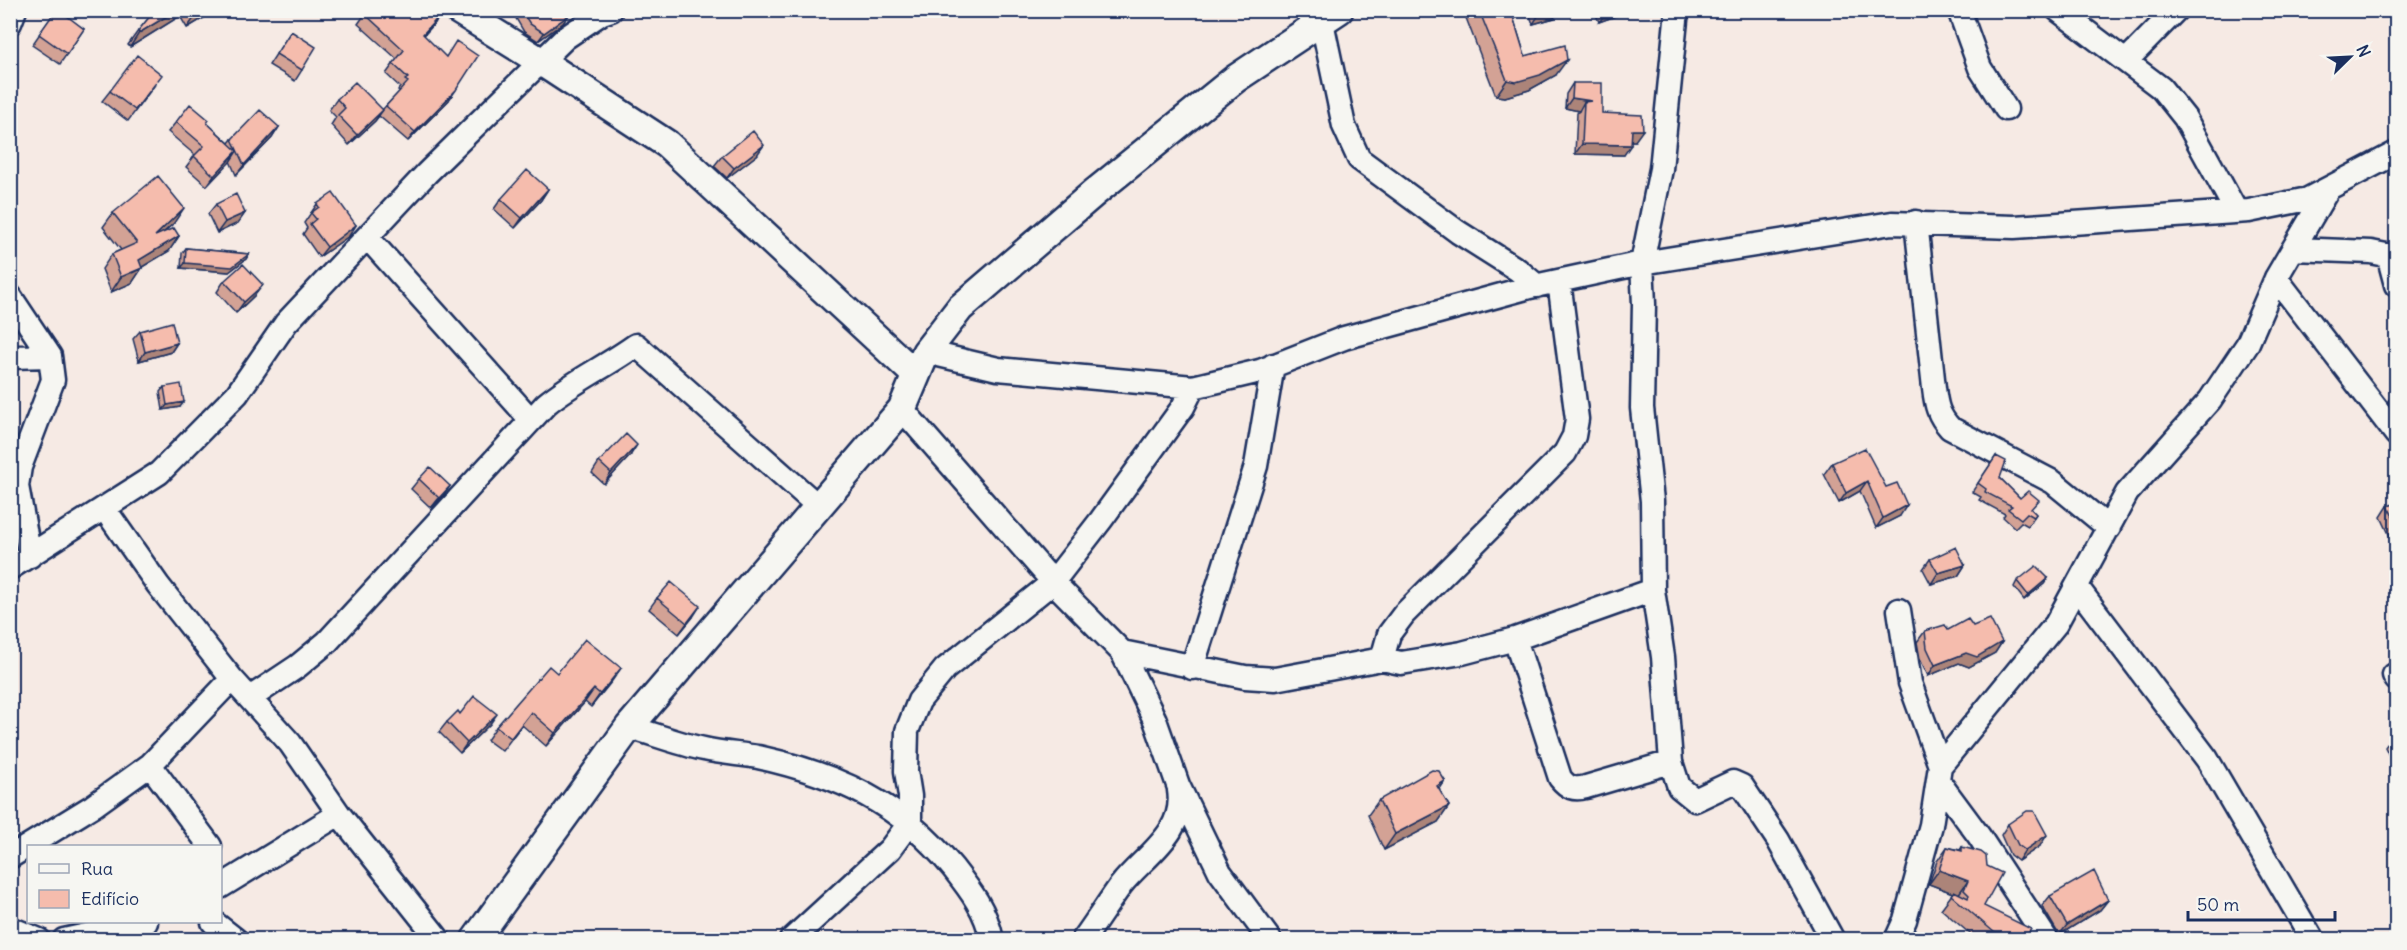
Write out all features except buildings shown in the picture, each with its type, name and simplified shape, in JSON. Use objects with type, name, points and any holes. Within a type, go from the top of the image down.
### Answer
[{"type":"street","points":[[10,23],[15,10]]},
{"type":"street","points":[[458,10],[667,144],[921,363],[1193,387],[1273,365],[1344,338],[1537,286],[1642,263],[1892,223],[2014,227],[2236,212],[2287,205],[2326,190],[2397,153]]},
{"type":"street","points":[[10,568],[159,473],[237,394],[286,323],[427,173],[540,61],[578,28],[611,10]]},
{"type":"street","points":[[1677,10],[1661,169],[1642,263],[1644,303],[1642,408],[1652,501],[1653,590],[1663,657],[1671,762],[1679,787],[1695,800],[1729,783],[1738,782],[1742,786],[1778,840],[1833,939]]},
{"type":"street","points":[[1959,10],[1980,68],[2006,109]]},
{"type":"street","points":[[2058,10],[2161,88],[2185,118],[2236,212]]},
{"type":"street","points":[[2127,61],[2176,10]]},
{"type":"street","points":[[475,939],[629,727],[693,649],[902,409],[921,363],[960,308],[1094,193],[1235,79],[1330,16],[1344,126],[1359,159],[1458,232],[1518,270],[1537,286]]},
{"type":"street","points":[[1896,939],[1905,920],[1931,825],[1939,774],[2056,624],[2127,493],[2210,400],[2241,355],[2276,278],[2326,190]]},
{"type":"street","points":[[1916,222],[1934,388],[1941,419],[1950,428],[2053,482],[2109,528]]},
{"type":"street","points":[[368,237],[531,420]]},
{"type":"street","points":[[2293,249],[2360,251],[2392,256],[2397,285]]},
{"type":"street","points":[[2276,278],[2397,434]]},
{"type":"street","points":[[1382,659],[1389,634],[1404,614],[1565,453],[1574,436],[1577,419],[1559,281]]},
{"type":"street","points":[[10,296],[50,356],[53,380],[20,467],[17,486],[30,556]]},
{"type":"street","points":[[249,698],[327,642],[531,420],[568,386],[638,345],[819,507]]},
{"type":"street","points":[[10,357],[50,356]]},
{"type":"street","points":[[1192,668],[1256,466],[1273,365]]},
{"type":"street","points":[[791,939],[834,897],[878,861],[910,822],[910,796],[906,771],[907,731],[919,701],[945,669],[1053,582],[1108,511],[1183,406],[1193,387]]},
{"type":"street","points":[[902,409],[1053,582],[1122,652],[1155,720],[1178,785],[1220,872],[1270,939]]},
{"type":"street","points":[[104,508],[158,585],[232,679],[290,743],[339,814],[439,939]]},
{"type":"street","points":[[2077,587],[2207,759],[2313,939]]},
{"type":"street","points":[[1122,652],[1192,668],[1245,677],[1275,679],[1382,659],[1401,663],[1462,653],[1515,639],[1653,590]]},
{"type":"street","points":[[1899,610],[1910,683],[1939,774],[2047,939]]},
{"type":"street","points":[[1515,639],[1560,778],[1566,786],[1576,790],[1586,788],[1671,762]]},
{"type":"street","points":[[30,845],[93,806],[150,765],[232,679]]},
{"type":"street","points":[[267,718],[275,681]]},
{"type":"street","points":[[629,727],[703,749],[758,757],[830,778],[874,798],[910,822],[976,897],[986,916],[992,939]]},
{"type":"street","points":[[150,765],[209,845]]},
{"type":"street","points":[[1083,939],[1122,884],[1171,831],[1182,807],[1178,785]]},
{"type":"street","points":[[225,876],[339,814]]},
{"type":"street","points":[[10,857],[27,847]]},
{"type":"street","points":[[64,939],[137,923]]},
{"type":"street","points":[[216,923],[236,939]]},
{"type":"street","points":[[10,928],[39,939]]}]
